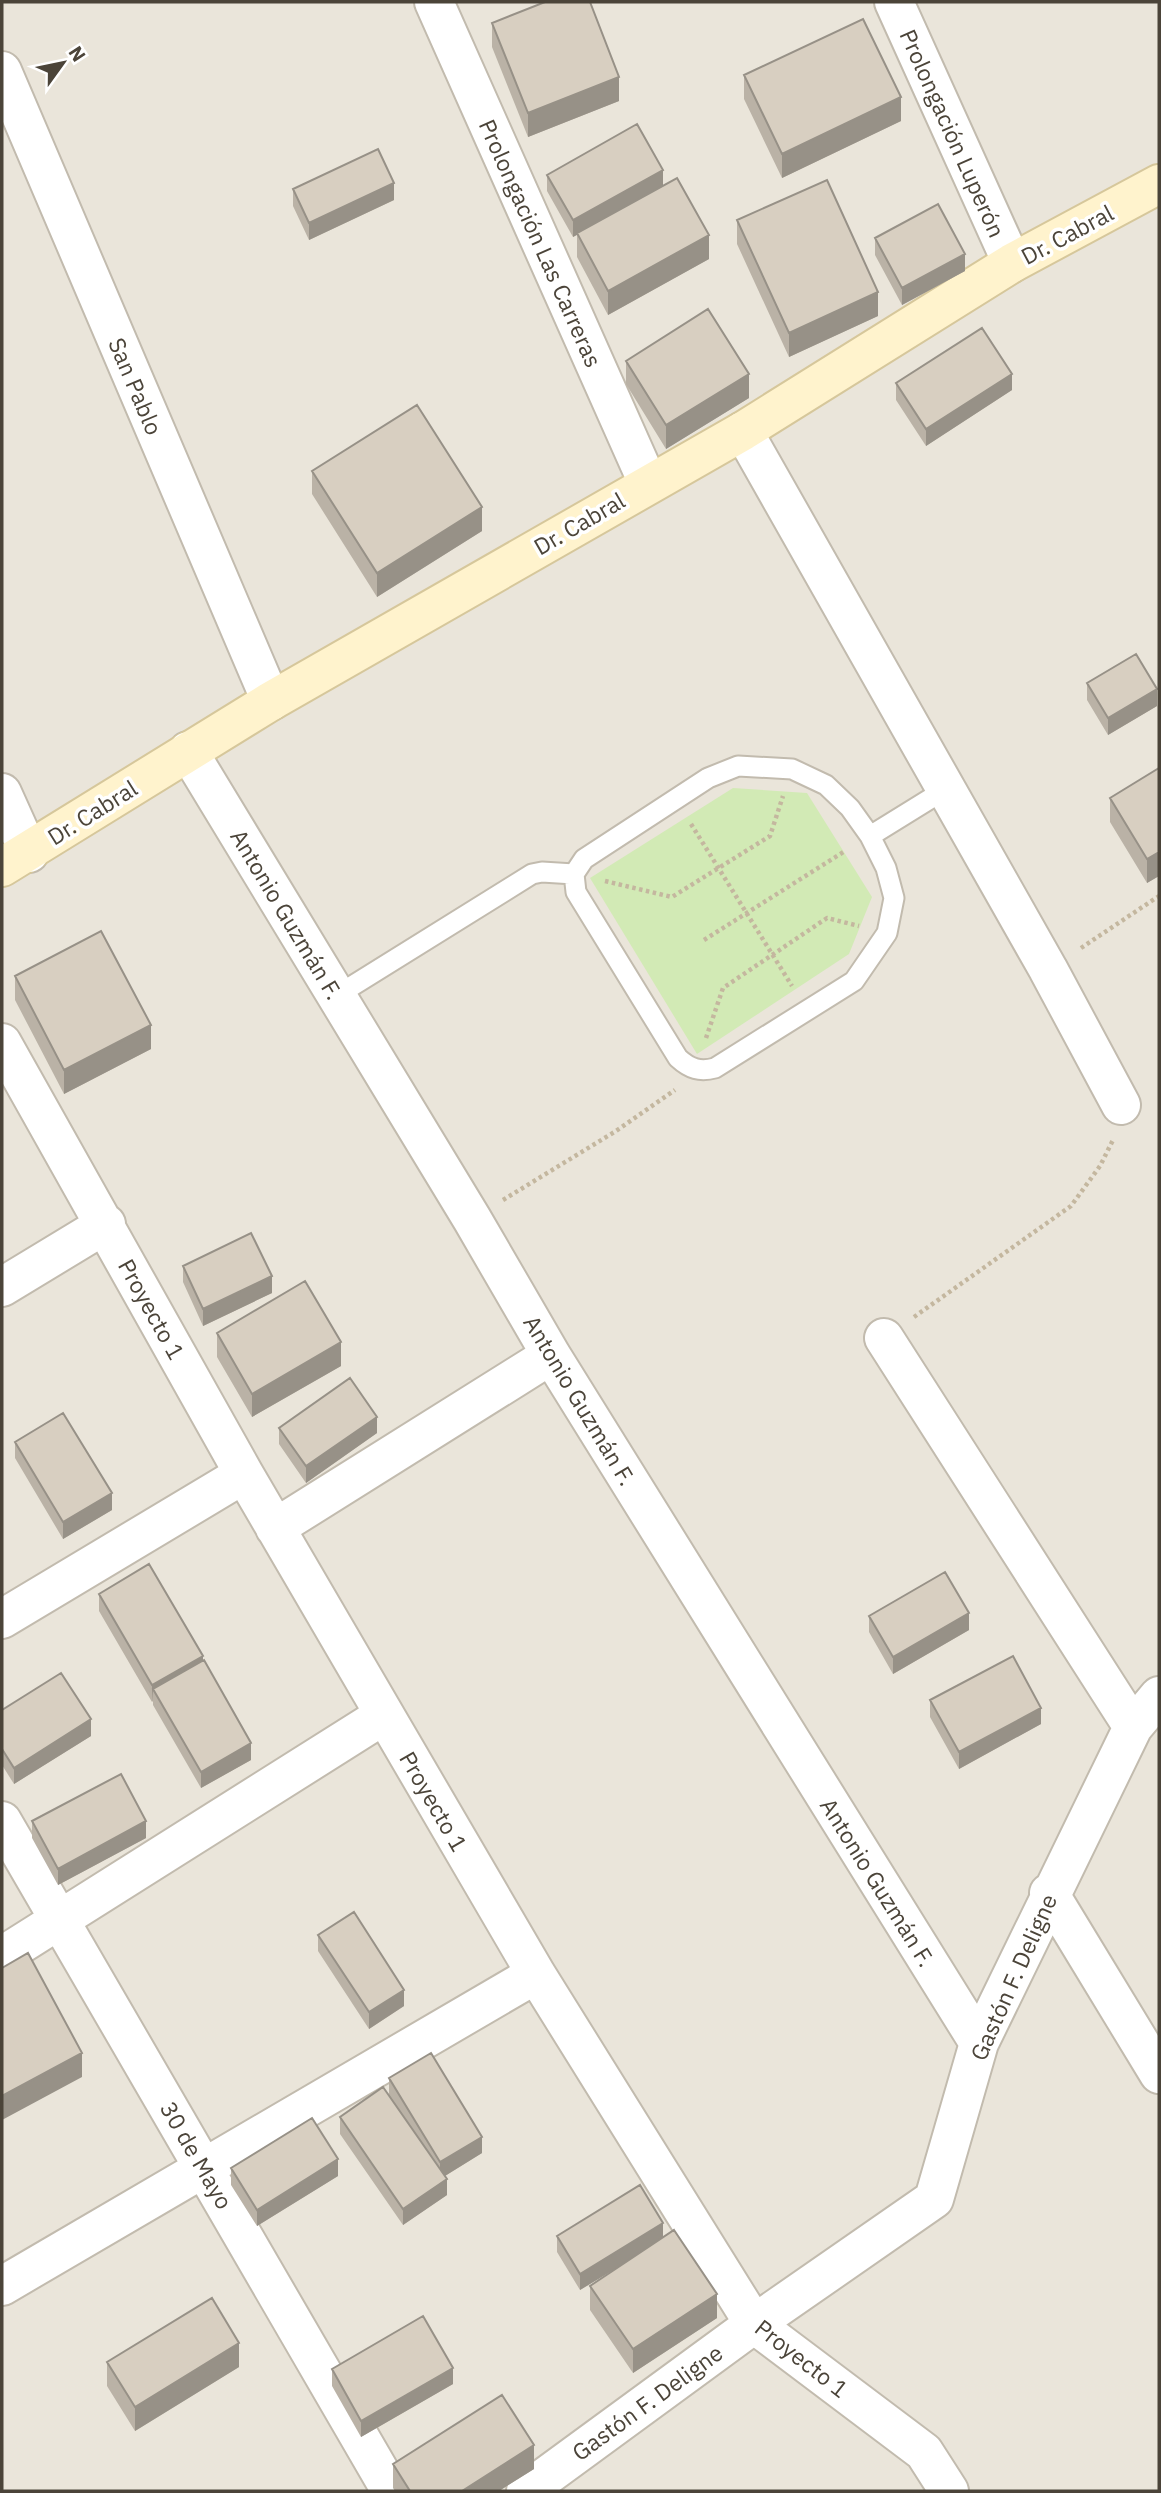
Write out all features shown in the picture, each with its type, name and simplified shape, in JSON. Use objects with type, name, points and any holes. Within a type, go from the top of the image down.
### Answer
[{"type":"street","name":"Prolongación Las Carreras","points":[[434,2],[648,483]]},
{"type":"street","name":"Prolongación Luperón","points":[[894,2],[1012,263]]},
{"type":"street","name":"San Pablo","points":[[2,71],[271,701]]},
{"type":"street","name":"Dr. Cabral","points":[[15,860],[271,701],[743,431],[1012,263],[1159,184]]},
{"type":"street","points":[[743,431],[1048,969],[1121,1105]]},
{"type":"street","name":"Antonio Guzmán F.","points":[[188,751],[472,1219],[551,1355],[979,2043]]},
{"type":"street","points":[[2,793],[15,860]]},
{"type":"street","name":"Proyecto 1","points":[[2,1043],[244,1474],[536,1975],[754,2323],[924,2452],[949,2491]]},
{"type":"street","points":[[2,1287],[106,1224]]},
{"type":"street","points":[[884,1338],[1133,1727]]},
{"type":"street","points":[[275,1528],[551,1355]]},
{"type":"street","points":[[2,1619],[244,1474]]},
{"type":"street","name":"Gastón F. Deligne","points":[[526,2491],[754,2323],[934,2199],[979,2043],[1049,1894],[1133,1727],[1159,1696]]},
{"type":"street","points":[[2,1956],[384,1715]]},
{"type":"street","name":"30 de Mayo","points":[[2,1821],[391,2491]]},
{"type":"street","points":[[1049,1894],[1159,2074]]},
{"type":"street","points":[[2,2286],[536,1975]]},
{"type":"lane","points":[[738,766],[792,769],[826,785],[850,808],[870,836],[886,867],[894,898],[887,933],[854,981],[715,1069],[695,1070],[678,1058],[576,892],[574,874],[584,859],[708,778],[738,766]]},
{"type":"lane","points":[[870,836],[946,789]]},
{"type":"lane","points":[[336,996],[532,874],[574,874]]},
{"type":"path","points":[[574,874],[672,897],[770,836],[792,769]]},
{"type":"path","points":[[675,800],[807,1011]]},
{"type":"path","points":[[704,940],[870,836]]},
{"type":"path","points":[[1048,969],[1159,897]]},
{"type":"path","points":[[472,1219],[659,1102],[695,1070],[723,988],[827,918],[887,933]]},
{"type":"path","points":[[884,1338],[1071,1206],[1100,1166],[1116,1136],[1121,1105]]},
{"type":"shaded area","points":[[2,2],[1159,2],[1159,2491],[2,2491]]},
{"type":"green space","points":[[733,788],[807,793],[872,897],[849,954],[697,1054],[590,878]]},
{"type":"building","points":[[545,2],[590,2],[619,77],[528,113],[492,23]]},
{"type":"building","points":[[863,19],[901,97],[782,154],[744,75]]},
{"type":"building","points":[[637,124],[663,170],[573,220],[547,175]]},
{"type":"building","points":[[378,149],[394,183],[309,223],[293,189]]},
{"type":"building","points":[[677,178],[709,235],[608,291],[577,233]]},
{"type":"building","points":[[827,180],[878,292],[789,333],[737,220]]},
{"type":"building","points":[[938,204],[965,254],[902,288],[875,238]]},
{"type":"building","points":[[708,309],[749,374],[666,425],[626,361]]},
{"type":"building","points":[[982,328],[1012,374],[926,429],[896,383]]},
{"type":"building","points":[[417,405],[482,507],[377,573],[312,471]]},
{"type":"building","points":[[1136,654],[1157,689],[1108,718],[1087,683]]},
{"type":"building","points":[[1159,768],[1159,852],[1147,859],[1110,798]]},
{"type":"building","points":[[101,931],[151,1025],[64,1070],[15,976]]},
{"type":"building","points":[[251,1233],[272,1276],[203,1309],[183,1266]]},
{"type":"building","points":[[305,1281],[341,1342],[252,1394],[217,1333]]},
{"type":"building","points":[[350,1378],[377,1417],[306,1466],[279,1428]]},
{"type":"building","points":[[63,1413],[112,1493],[63,1522],[15,1442]]},
{"type":"building","points":[[149,1564],[203,1656],[152,1685],[99,1594]]},
{"type":"building","points":[[945,1572],[969,1613],[893,1657],[869,1616]]},
{"type":"building","points":[[1013,1656],[1041,1708],[959,1752],[930,1700]]},
{"type":"building","points":[[204,1660],[251,1743],[201,1772],[153,1689]]},
{"type":"building","points":[[61,1673],[91,1719],[14,1768],[2,1749],[2,1710]]},
{"type":"building","points":[[121,1774],[146,1821],[58,1869],[32,1821]]},
{"type":"building","points":[[354,1912],[404,1990],[369,2012],[318,1935]]},
{"type":"building","points":[[28,1953],[82,2053],[2,2096],[2,1968]]},
{"type":"building","points":[[431,2053],[482,2137],[440,2162],[389,2078]]},
{"type":"building","points":[[383,2087],[447,2179],[403,2209],[340,2117]]},
{"type":"building","points":[[312,2118],[338,2159],[257,2210],[231,2168]]},
{"type":"building","points":[[640,2185],[663,2223],[580,2274],[557,2236]]},
{"type":"building","points":[[674,2230],[717,2294],[633,2349],[590,2286]]},
{"type":"building","points":[[212,2298],[239,2343],[135,2407],[107,2362]]},
{"type":"building","points":[[423,2316],[453,2368],[361,2421],[332,2369]]},
{"type":"building","points":[[502,2395],[534,2445],[462,2491],[410,2491],[393,2464]]}]
